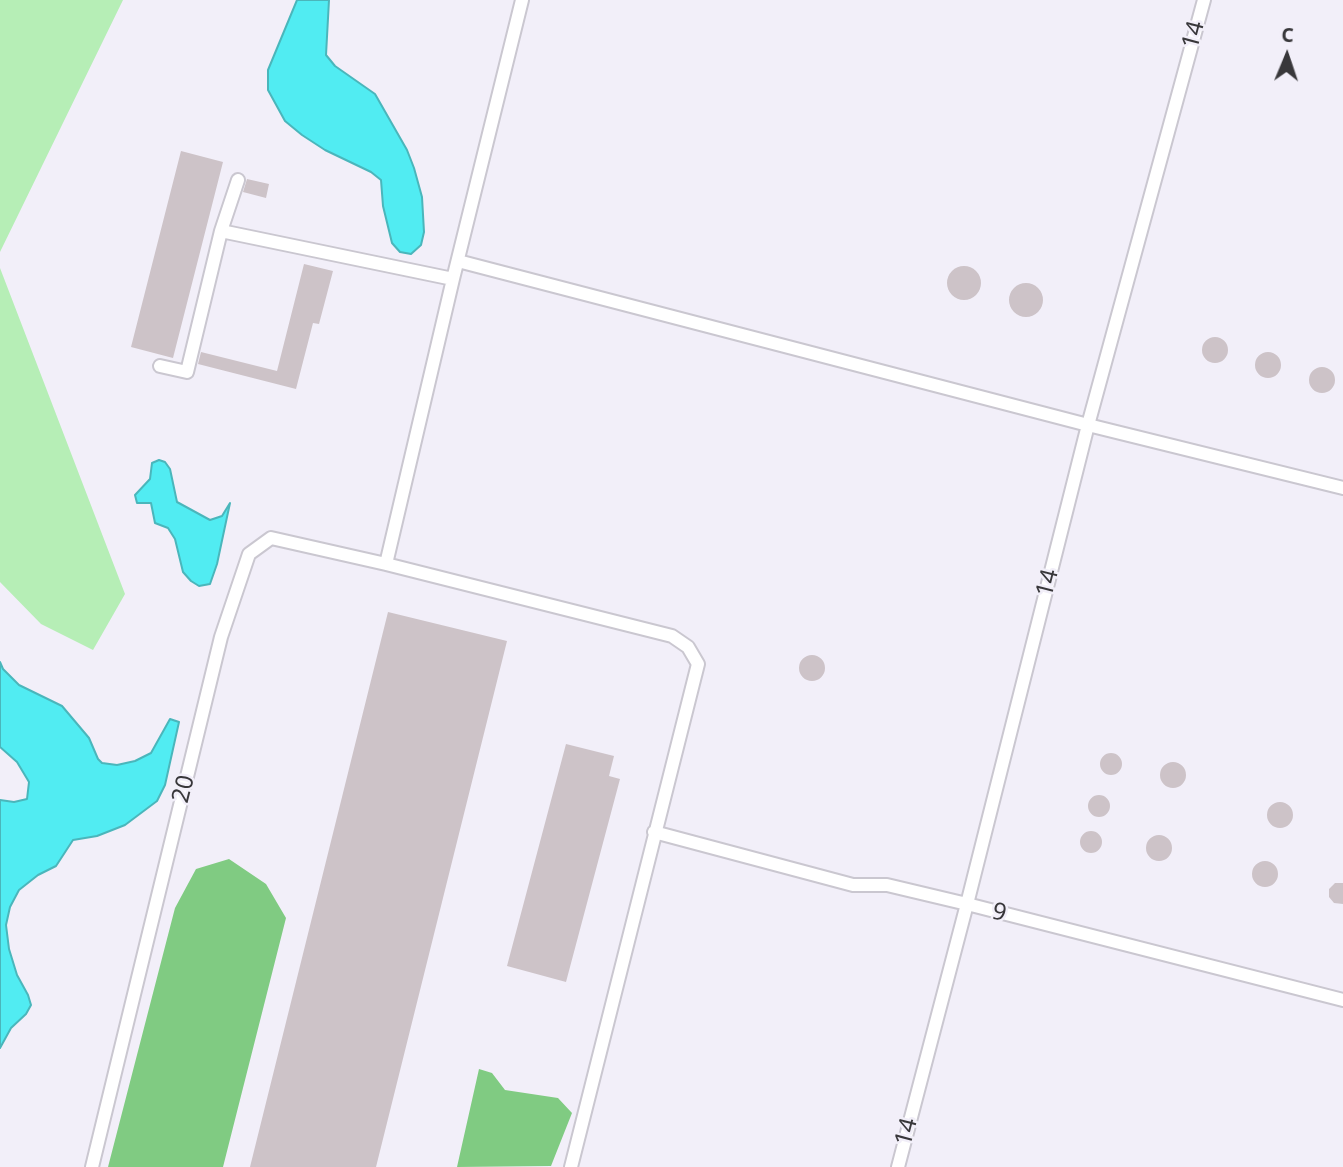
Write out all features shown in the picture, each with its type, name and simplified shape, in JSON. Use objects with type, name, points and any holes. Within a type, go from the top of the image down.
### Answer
[{"type":"lane","points":[[386,564],[453,279],[523,0]]},
{"type":"lane","name":"14","points":[[898,1167],[1088,425],[1204,0]]},
{"type":"lane","points":[[160,366],[187,372],[221,230],[238,180]]},
{"type":"lane","points":[[221,230],[453,279]]},
{"type":"lane","points":[[458,261],[1088,425],[1343,488]]},
{"type":"lane","name":"20","points":[[92,1167],[221,637],[249,554],[271,538],[672,636],[688,647],[698,664],[570,1167]]},
{"type":"lane","name":"9","points":[[654,832],[853,885],[887,885],[1343,1000]]},
{"type":"green space","points":[[0,0],[123,0],[0,252]]},
{"type":"green space","points":[[0,268],[125,594],[93,650],[41,624],[0,582]]},
{"type":"green space","points":[[229,859],[266,884],[286,918],[223,1167],[108,1167],[175,908],[196,869]]},
{"type":"green space","points":[[479,1069],[492,1073],[505,1090],[558,1098],[572,1113],[551,1166],[457,1167]]},
{"type":"water","points":[[297,0],[329,0],[326,55],[335,66],[375,94],[407,150],[422,197],[424,232],[421,245],[411,254],[400,252],[392,243],[383,206],[381,180],[302,135],[285,121],[268,90],[268,70]]},
{"type":"water","points":[[159,460],[165,462],[170,469],[177,502],[210,520],[222,516],[230,503],[210,584],[199,586],[191,581],[183,572],[175,539],[168,528],[155,523],[151,503],[137,503],[135,495],[150,479],[152,463]]},
{"type":"water","points":[[0,662],[3,669],[19,685],[62,706],[89,738],[102,763],[117,765],[135,761],[151,753],[170,719],[179,722],[165,785],[157,801],[125,825],[97,836],[73,840],[56,866],[38,875],[19,890],[10,907],[6,925],[9,949],[17,975],[31,1005],[26,1014],[11,1028],[0,1048],[0,800],[14,802],[27,799],[29,782],[17,762],[0,747]]},
{"type":"building","points":[[181,151],[223,162],[173,358],[131,347]]},
{"type":"building","points":[[247,179],[269,184],[266,198],[243,192]]},
{"type":"building","points":[[304,264],[333,271],[319,324],[313,323],[296,389],[198,364],[201,352],[277,371]]},
{"type":"building","points":[[964,266],[976,271],[981,283],[976,295],[964,300],[952,295],[947,283],[952,271]]},
{"type":"building","points":[[1026,283],[1038,288],[1043,300],[1038,312],[1026,317],[1014,312],[1009,300],[1014,288]]},
{"type":"building","points":[[1215,337],[1224,341],[1228,350],[1224,359],[1215,363],[1206,359],[1202,350],[1206,341]]},
{"type":"building","points":[[1268,352],[1277,356],[1281,365],[1277,374],[1268,378],[1259,374],[1255,365],[1259,356]]},
{"type":"building","points":[[1322,367],[1331,371],[1335,380],[1331,389],[1322,393],[1313,389],[1309,380],[1313,371]]},
{"type":"building","points":[[388,612],[507,641],[376,1167],[250,1167]]},
{"type":"building","points":[[812,655],[821,659],[825,668],[821,677],[812,681],[803,677],[799,668],[803,659]]},
{"type":"building","points":[[566,744],[614,756],[609,776],[620,779],[566,982],[507,966]]},
{"type":"building","points":[[1111,753],[1119,756],[1122,764],[1119,772],[1111,775],[1103,772],[1100,764],[1103,756]]},
{"type":"building","points":[[1173,762],[1182,766],[1186,775],[1182,784],[1173,788],[1164,784],[1160,775],[1164,766]]},
{"type":"building","points":[[1099,795],[1107,798],[1110,806],[1107,814],[1099,817],[1091,814],[1088,806],[1091,798]]},
{"type":"building","points":[[1280,802],[1289,806],[1293,815],[1289,824],[1280,828],[1271,824],[1267,815],[1271,806]]},
{"type":"building","points":[[1091,831],[1099,834],[1102,842],[1099,850],[1091,853],[1083,850],[1080,842],[1083,834]]},
{"type":"building","points":[[1159,835],[1168,839],[1172,848],[1168,857],[1159,861],[1150,857],[1146,848],[1150,839]]},
{"type":"building","points":[[1265,861],[1274,865],[1278,874],[1274,883],[1265,887],[1256,883],[1252,874],[1256,865]]},
{"type":"building","points":[[1335,883],[1343,883],[1343,904],[1334,903],[1329,897],[1329,889]]}]
